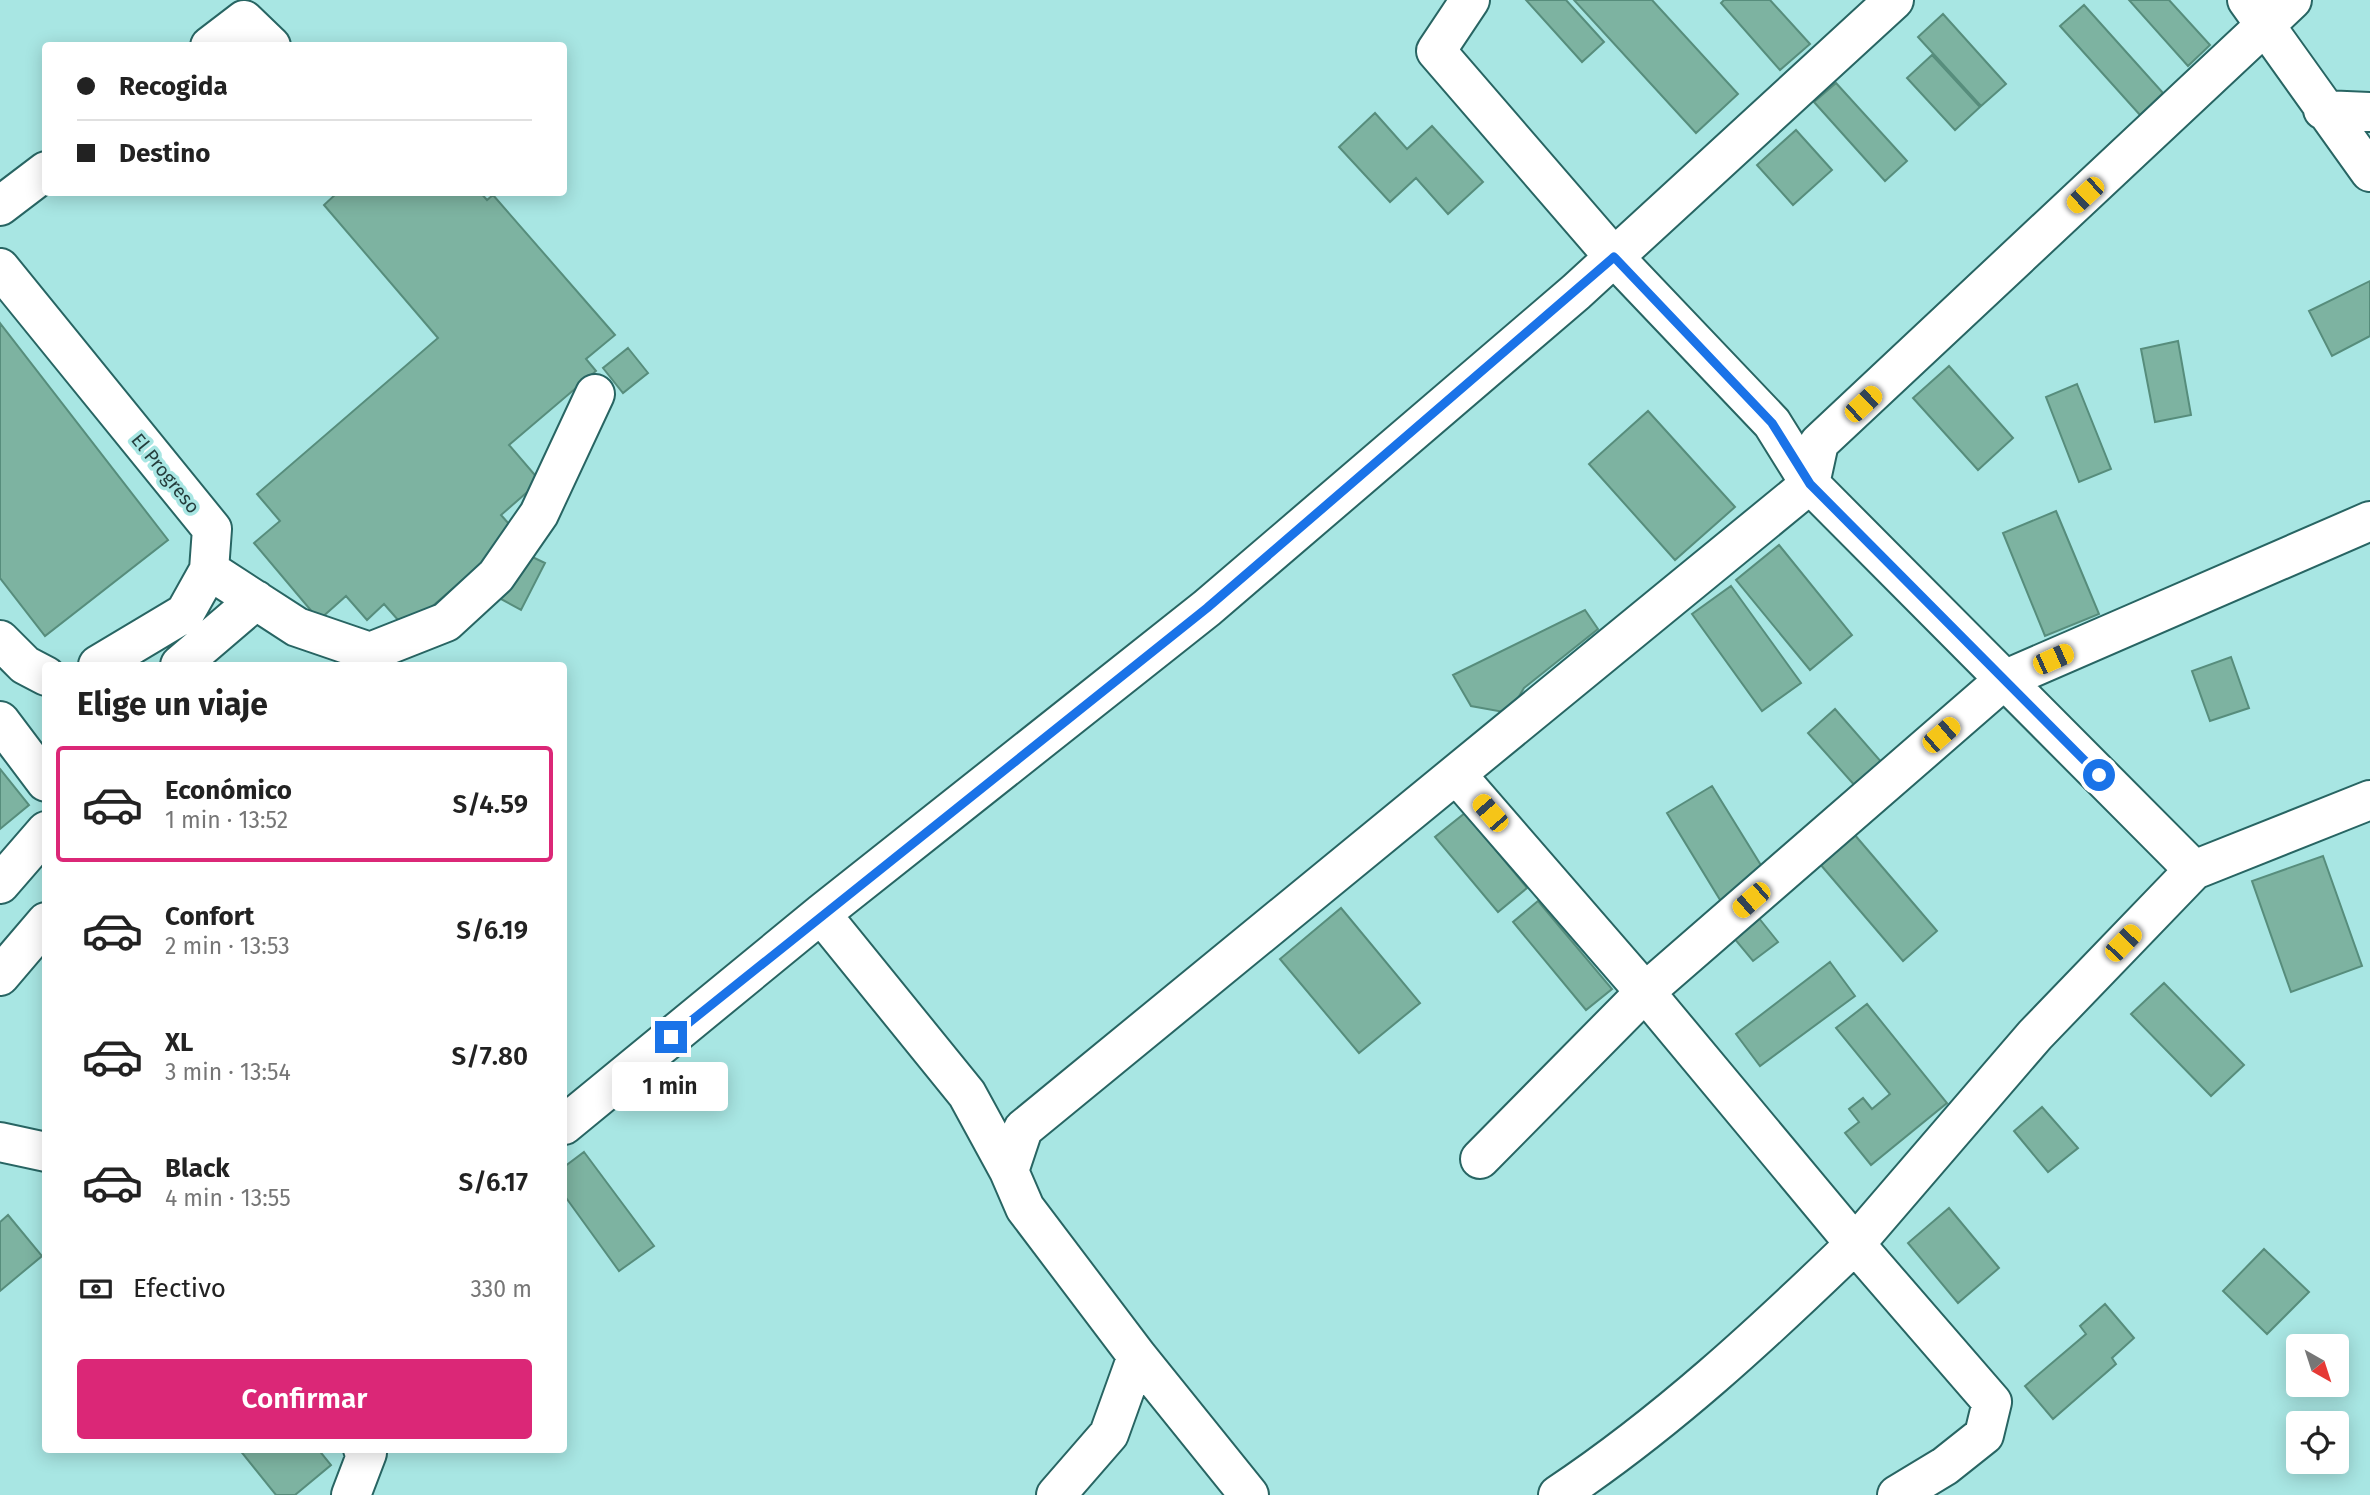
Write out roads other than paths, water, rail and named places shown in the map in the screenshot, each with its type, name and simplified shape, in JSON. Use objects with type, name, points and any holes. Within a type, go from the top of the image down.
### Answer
[{"type":"street","points":[[1469,0],[1436,51],[1614,257],[1772,423],[1810,484],[2194,870]]},
{"type":"street","points":[[567,1123],[821,914],[1207,608],[1614,257],[1895,0]]},
{"type":"street","points":[[1009,1171],[1023,1129],[1810,484],[1819,443],[2268,8],[2323,110],[2370,172]]},
{"type":"street","points":[[216,42],[244,20],[267,42]]},
{"type":"street","points":[[2323,110],[2370,112]]},
{"type":"street","points":[[0,206],[42,174]]},
{"type":"street","name":"El Progreso","points":[[0,268],[212,529],[209,570],[185,613],[103,662]]},
{"type":"street","points":[[209,570],[297,627],[370,652],[446,622],[496,576],[539,514],[595,394]]},
{"type":"street","points":[[1480,1159],[1646,992],[2004,680],[2370,521]]},
{"type":"street","points":[[184,662],[256,600]]},
{"type":"street","points":[[0,640],[25,664],[42,674]]},
{"type":"street","points":[[0,721],[42,777]]},
{"type":"street","points":[[1456,774],[1646,992],[1855,1244],[1992,1402],[1984,1435],[1945,1466],[1897,1495]]},
{"type":"street","points":[[1558,1495],[1620,1454],[1790,1307],[1855,1244],[2035,1035],[2194,870],[2370,800]]},
{"type":"street","points":[[0,884],[42,836]]},
{"type":"street","points":[[821,914],[967,1094],[1009,1171],[1025,1208],[1137,1356],[1249,1495]]},
{"type":"street","points":[[0,976],[42,927]]},
{"type":"street","points":[[0,1142],[42,1151]]},
{"type":"street","points":[[1056,1495],[1109,1434],[1137,1356]]},
{"type":"street","points":[[351,1495],[367,1453]]}]
